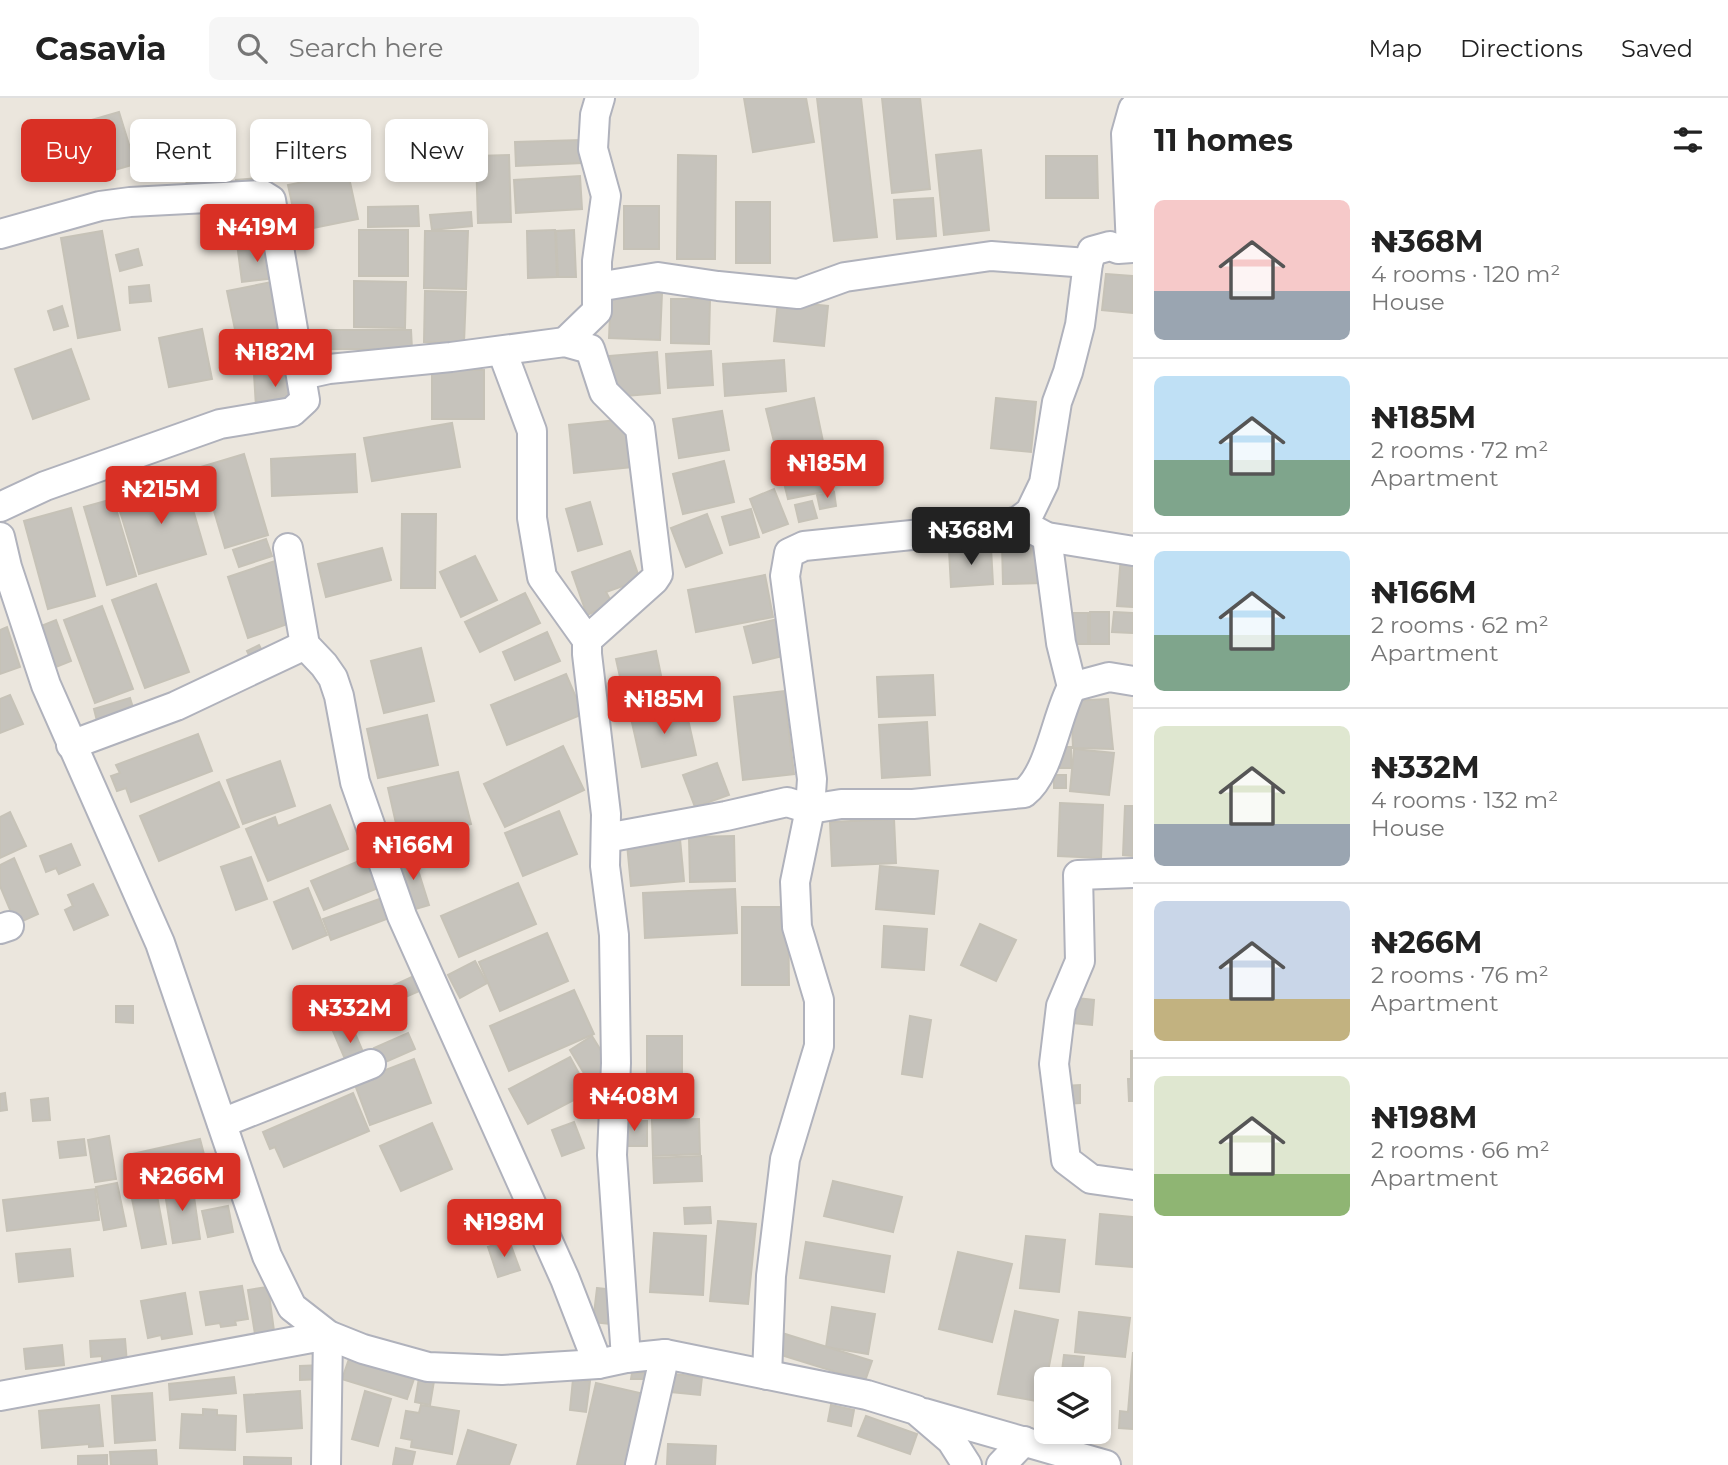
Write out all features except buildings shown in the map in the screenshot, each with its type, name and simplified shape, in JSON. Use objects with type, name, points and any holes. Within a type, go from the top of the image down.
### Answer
[{"type":"street","points":[[565,342],[597,312],[597,261],[606,197],[593,149],[595,115],[600,98]]},
{"type":"street","points":[[767,1375],[771,1276],[785,1159],[819,1046],[819,1000],[797,927],[795,882],[810,809],[812,779],[785,576],[789,553],[804,546],[1000,526],[1018,522],[1030,512],[1044,483],[1057,402],[1080,325],[1092,251],[1110,246],[1126,250],[1132,248],[1126,134],[1133,109]]},
{"type":"street","points":[[0,234],[100,206],[263,195],[271,201],[305,400],[292,412],[220,425],[45,486],[0,507]]},
{"type":"street","points":[[597,287],[658,277],[798,294],[845,277],[991,256],[1088,263]]},
{"type":"street","points":[[302,375],[329,369],[565,342],[590,349],[604,392],[640,429],[658,573],[654,580],[587,640]]},
{"type":"street","points":[[502,351],[532,431],[532,518],[542,577],[587,640],[606,814],[605,866],[614,948],[616,1063],[612,1155],[626,1358]]},
{"type":"street","points":[[1018,522],[1047,537],[1133,551]]},
{"type":"street","points":[[0,537],[7,567],[46,685],[160,943],[267,1256],[292,1307],[328,1335],[363,1349],[428,1367],[502,1370],[598,1364],[665,1354],[867,1395],[1106,1465]]},
{"type":"street","points":[[606,838],[680,826],[787,802],[810,809],[841,804],[913,804],[1024,793],[1034,786],[1051,748],[1064,701],[1072,687],[1061,643],[1047,537]]},
{"type":"street","points":[[288,548],[305,645],[324,664],[333,678],[339,696],[355,782],[402,916],[565,1279],[598,1364]]},
{"type":"street","points":[[71,745],[176,706],[305,645]]},
{"type":"street","points":[[1072,687],[1109,677],[1133,681]]},
{"type":"street","points":[[1133,873],[1078,874],[1080,961],[1061,1006],[1054,1065],[1066,1160],[1091,1180],[1133,1185]]},
{"type":"street","points":[[222,1123],[371,1064]]},
{"type":"street","points":[[0,1396],[328,1335]]},
{"type":"street","points":[[326,1465],[328,1335]]},
{"type":"street","points":[[640,1465],[665,1354]]},
{"type":"street","points":[[916,1410],[951,1440],[967,1465]]},
{"type":"street","points":[[1000,1465],[1024,1441]]}]
